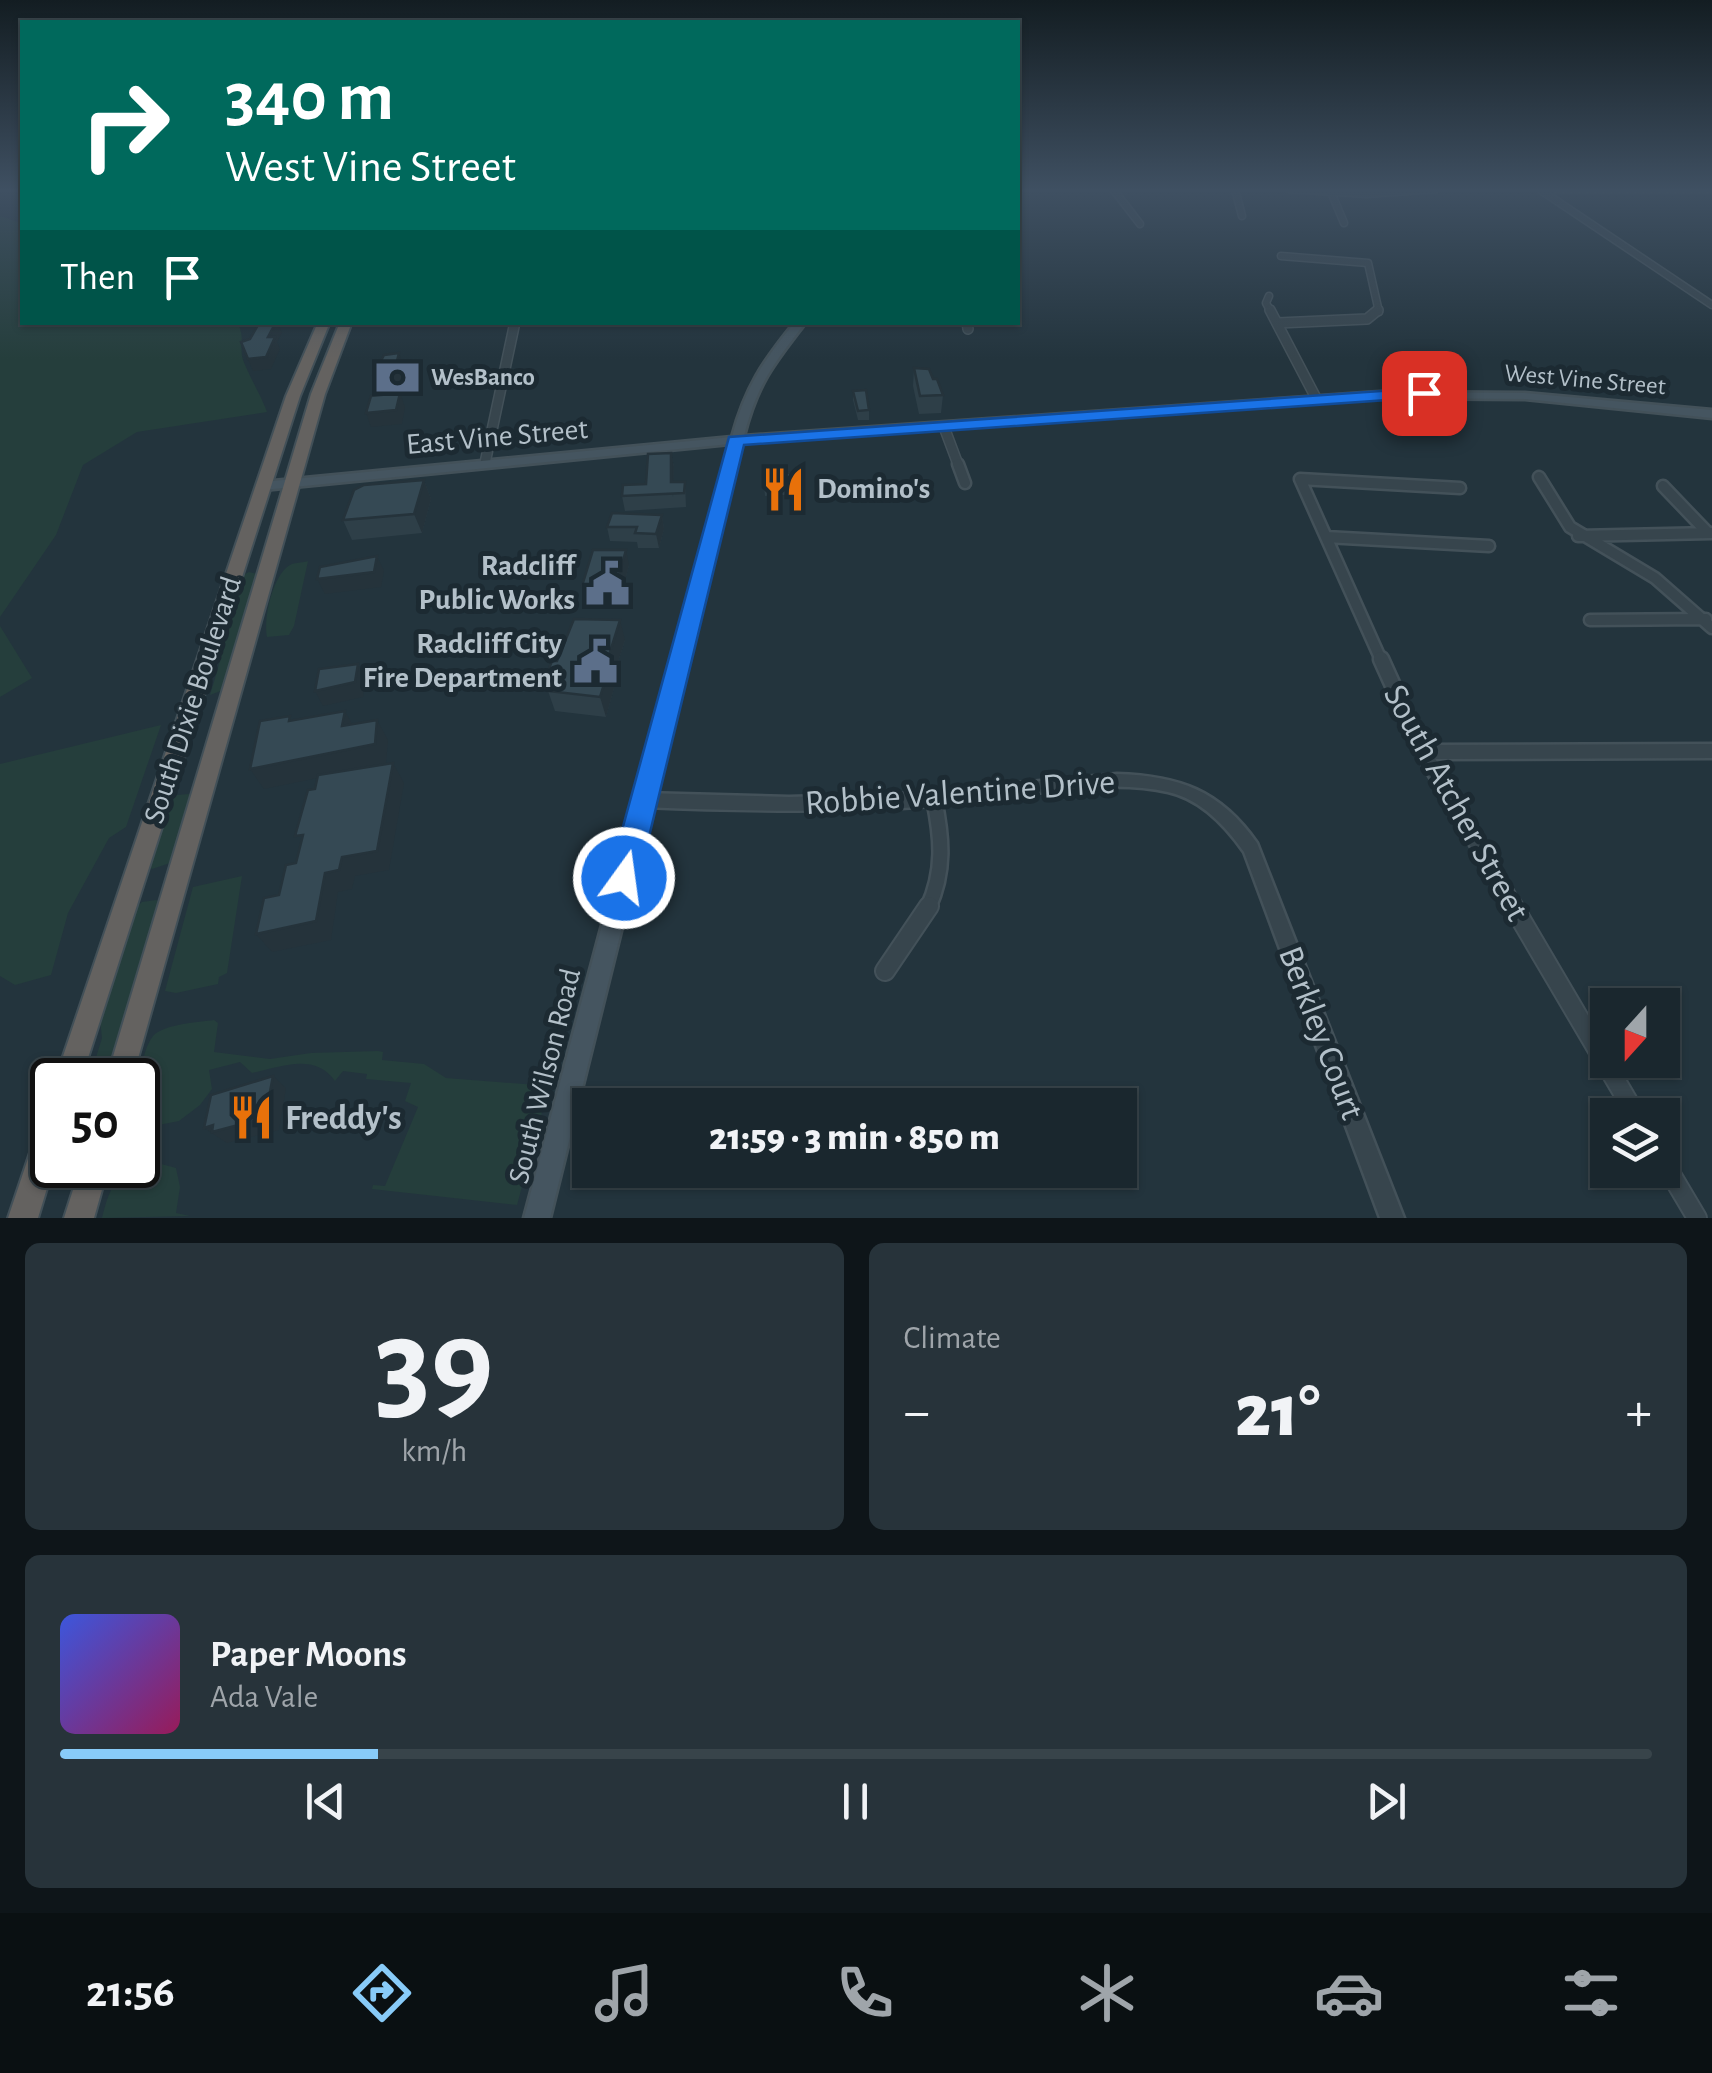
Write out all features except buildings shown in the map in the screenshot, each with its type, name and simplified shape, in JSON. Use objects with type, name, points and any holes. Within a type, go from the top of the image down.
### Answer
[{"type":"highway","name":"South Dixie Boulevard","points":[[75,1058],[263,486],[323,325]]},
{"type":"highway","name":"South Dixie Boulevard","points":[[125,1058],[318,394],[345,325]]},
{"type":"highway","points":[[22,1218],[32,1188]]},
{"type":"highway","points":[[79,1218],[88,1188]]},
{"type":"main road","name":"South Wilson Road","points":[[537,1218],[736,440],[758,376],[800,325]]},
{"type":"main road","name":"West Vine Street","points":[[736,440],[1316,398],[1481,394],[1712,414]]},
{"type":"main road","name":"East Vine Street","points":[[263,486],[736,440]]},
{"type":"street","points":[[1624,246],[1712,304]]},
{"type":"street","points":[[1278,324],[1367,318],[1379,313],[1368,264],[1281,256]]},
{"type":"street","points":[[1269,296],[1266,303],[1316,398]]},
{"type":"street","points":[[486,464],[514,325]]},
{"type":"street","points":[[944,426],[965,483]]},
{"type":"street","points":[[1539,477],[1562,523],[1670,588],[1709,622]]},
{"type":"street","name":"South Atcher Street","points":[[1460,488],[1300,478],[1423,752],[1626,1098]]},
{"type":"street","points":[[1664,486],[1710,533]]},
{"type":"street","points":[[1578,536],[1710,533]]},
{"type":"street","points":[[1326,536],[1488,546]]},
{"type":"street","points":[[1590,620],[1709,622]]},
{"type":"street","points":[[1423,752],[1712,751]]},
{"type":"street","name":"Robbie Valentine Drive","points":[[644,800],[809,806],[934,799],[1130,780],[1166,784],[1213,805],[1251,848]]},
{"type":"street","points":[[885,971],[930,912],[941,883],[943,832],[934,799]]},
{"type":"street","name":"Berkley Court","points":[[1251,848],[1392,1218]]},
{"type":"street","points":[[1679,1188],[1697,1218]]},
{"type":"green space","points":[[0,246],[20,246],[20,325],[238,325],[243,361],[267,412],[137,432],[83,465],[56,535],[0,617]]},
{"type":"green space","points":[[308,561],[294,626],[289,635],[267,637],[268,608],[280,576],[292,564]]},
{"type":"green space","points":[[249,572],[257,574],[223,690],[210,695],[240,577]]},
{"type":"green space","points":[[0,626],[32,678],[0,697]]},
{"type":"green space","points":[[161,725],[126,827],[109,838],[68,913],[51,975],[15,985],[0,976],[0,764]]},
{"type":"green space","points":[[177,795],[193,796],[173,862],[152,869],[149,867],[170,802]]},
{"type":"green space","points":[[242,876],[227,973],[219,977],[218,984],[176,993],[165,991],[193,887]]},
{"type":"green space","points":[[142,902],[160,902],[114,1058],[96,1058],[102,1038],[100,1020],[134,910]]},
{"type":"green space","points":[[214,1020],[218,1023],[214,1052],[270,1059],[378,1051],[383,1052],[382,1060],[424,1064],[446,1078],[549,1086],[517,1205],[372,1189],[373,1185],[385,1186],[418,1107],[405,1101],[411,1083],[366,1079],[367,1074],[343,1071],[335,1081],[327,1072],[307,1064],[252,1073],[240,1062],[209,1070],[212,1089],[200,1105],[179,1121],[160,1125],[160,1058],[144,1058],[153,1036],[173,1026]]},
{"type":"green space","points":[[160,1164],[176,1168],[180,1187],[176,1213],[190,1216],[102,1218],[112,1188],[160,1188]]},
{"type":"place","name":"WesBanco","points":[[398,377]]},
{"type":"place","name":"Domino's","points":[[784,489]]},
{"type":"place","name":"Radcliff Public Works","points":[[608,583]]},
{"type":"place","name":"Radcliff City Fire Department","points":[[595,661]]},
{"type":"place","name":"Freddy's","points":[[252,1118]]},
{"type":"route","points":[[624,878],[736,440],[1424,393]]}]
